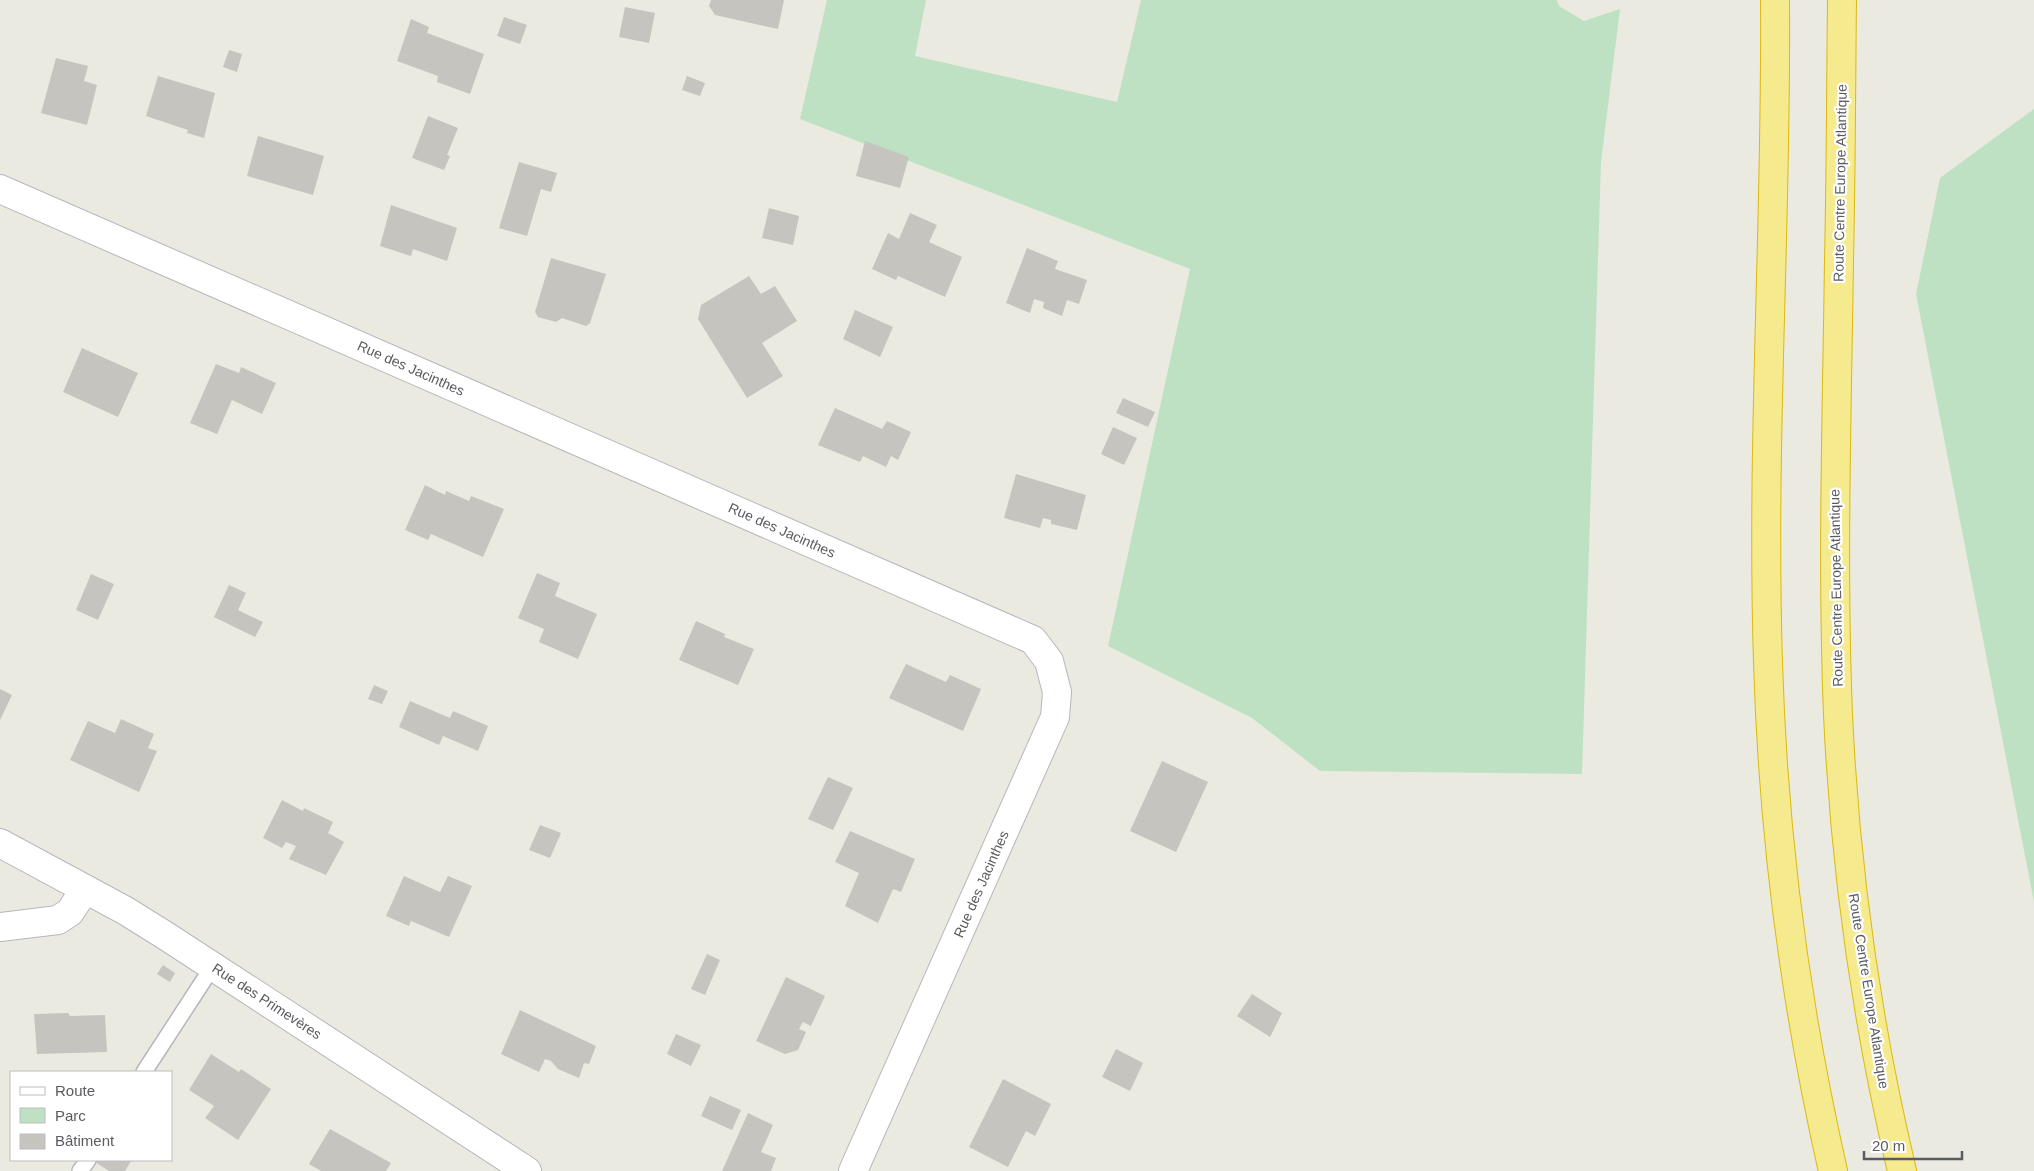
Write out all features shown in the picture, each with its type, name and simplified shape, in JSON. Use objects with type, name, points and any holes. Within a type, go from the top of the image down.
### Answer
[{"type":"highway","points":[[1775,0],[1776,94],[1766,534],[1768,662],[1778,821],[1787,911],[1797,987],[1833,1171]]},
{"type":"highway","name":"Route Centre Europe Atlantique","points":[[1842,0],[1835,518],[1838,715],[1855,906],[1874,1037],[1902,1171]]},
{"type":"street","name":"Rue des Jacinthes","points":[[0,188],[1033,640],[1049,661],[1057,692],[1055,717],[853,1171]]},
{"type":"street","name":"Rue des Primevères","points":[[0,843],[126,911],[527,1171]]},
{"type":"street","points":[[0,927],[58,920],[70,912],[85,889]]},
{"type":"lane","points":[[145,1071],[213,966]]},
{"type":"green space","points":[[827,0],[926,0],[915,56],[1117,102],[1141,0],[1557,0],[1559,6],[1584,21],[1620,9],[1601,162],[1582,774],[1320,771],[1252,718],[1108,646],[1190,269],[800,119]]},
{"type":"green space","points":[[2034,109],[2034,902],[1916,294],[1940,178]]},
{"type":"building","points":[[711,0],[784,0],[778,29],[715,15],[709,6]]},
{"type":"building","points":[[625,7],[655,13],[649,43],[619,37]]},
{"type":"building","points":[[504,17],[527,25],[520,44],[497,36]]},
{"type":"building","points":[[411,19],[429,27],[427,33],[484,54],[470,94],[437,82],[438,76],[397,61]]},
{"type":"building","points":[[229,50],[242,54],[237,72],[223,67]]},
{"type":"building","points":[[56,58],[88,66],[84,81],[97,85],[87,125],[41,113]]},
{"type":"building","points":[[158,76],[215,93],[204,138],[187,133],[188,130],[146,116]]},
{"type":"building","points":[[687,76],[705,83],[700,96],[682,90]]},
{"type":"building","points":[[428,116],[458,128],[447,155],[450,156],[444,170],[412,158]]},
{"type":"building","points":[[258,136],[324,156],[313,195],[247,176]]},
{"type":"building","points":[[865,141],[909,157],[900,188],[856,176]]},
{"type":"building","points":[[519,162],[557,173],[551,192],[541,189],[527,236],[499,228]]},
{"type":"building","points":[[391,205],[457,228],[447,261],[413,249],[411,256],[380,246]]},
{"type":"building","points":[[769,208],[799,216],[793,245],[762,238]]},
{"type":"building","points":[[910,213],[937,225],[929,242],[962,257],[945,297],[898,276],[896,280],[872,269],[888,233],[899,239]]},
{"type":"building","points":[[1027,248],[1058,261],[1055,269],[1087,280],[1079,304],[1067,300],[1062,316],[1043,308],[1044,302],[1034,299],[1030,313],[1006,303]]},
{"type":"building","points":[[551,258],[606,274],[590,323],[586,326],[562,318],[556,322],[538,317],[535,312]]},
{"type":"building","points":[[749,276],[761,294],[775,286],[797,321],[762,343],[783,376],[747,398],[698,319],[701,305]]},
{"type":"building","points":[[855,310],[893,327],[880,357],[843,339]]},
{"type":"building","points":[[82,348],[138,373],[118,417],[63,392]]},
{"type":"building","points":[[216,364],[239,373],[241,367],[276,383],[262,414],[232,400],[217,434],[190,423]]},
{"type":"building","points":[[1123,398],[1155,412],[1148,427],[1116,413]]},
{"type":"building","points":[[835,408],[882,429],[887,421],[911,432],[898,460],[891,456],[886,467],[863,456],[860,462],[818,445]]},
{"type":"building","points":[[1113,427],[1137,438],[1124,465],[1101,454]]},
{"type":"building","points":[[1016,474],[1086,495],[1077,530],[1051,524],[1051,520],[1043,518],[1040,528],[1004,518]]},
{"type":"building","points":[[425,485],[445,495],[446,491],[469,501],[471,496],[504,509],[483,557],[431,534],[428,540],[405,530]]},
{"type":"building","points":[[537,573],[560,583],[555,596],[597,614],[578,659],[539,642],[544,629],[518,618]]},
{"type":"building","points":[[91,574],[114,584],[98,620],[76,610]]},
{"type":"building","points":[[229,585],[246,593],[238,610],[263,622],[255,637],[214,617]]},
{"type":"building","points":[[696,621],[725,634],[724,637],[754,649],[738,685],[679,660]]},
{"type":"building","points":[[906,664],[946,682],[950,675],[981,689],[963,731],[889,698]]},
{"type":"building","points":[[374,685],[388,691],[382,704],[368,699]]},
{"type":"building","points":[[0,689],[12,695],[0,720]]},
{"type":"building","points":[[410,701],[450,718],[453,711],[488,726],[478,751],[443,736],[439,745],[399,727]]},
{"type":"building","points":[[121,719],[154,734],[148,748],[157,751],[139,792],[70,760],[88,721],[115,733]]},
{"type":"building","points":[[1162,761],[1208,782],[1176,852],[1130,831]]},
{"type":"building","points":[[828,777],[853,788],[833,830],[808,819]]},
{"type":"building","points":[[282,800],[303,811],[304,808],[333,822],[328,833],[344,842],[326,875],[289,859],[296,846],[286,842],[282,848],[263,838]]},
{"type":"building","points":[[540,825],[561,833],[550,858],[529,850]]},
{"type":"building","points":[[850,831],[915,859],[901,892],[893,889],[878,923],[845,906],[859,873],[835,862]]},
{"type":"building","points":[[404,876],[440,892],[448,876],[472,886],[449,937],[411,921],[409,926],[386,916]]},
{"type":"building","points":[[707,954],[720,960],[705,995],[691,989]]},
{"type":"building","points":[[163,965],[175,973],[170,982],[157,974]]},
{"type":"building","points":[[786,977],[825,996],[811,1026],[803,1022],[799,1029],[806,1032],[798,1050],[785,1054],[756,1041]]},
{"type":"building","points":[[1252,994],[1282,1013],[1270,1037],[1237,1016]]},
{"type":"building","points":[[520,1010],[596,1046],[589,1064],[584,1063],[579,1078],[558,1069],[551,1061],[545,1059],[539,1072],[501,1054]]},
{"type":"building","points":[[68,1013],[70,1016],[105,1015],[107,1052],[37,1054],[34,1014]]},
{"type":"building","points":[[676,1034],[701,1045],[691,1066],[667,1054]]},
{"type":"building","points":[[1116,1049],[1143,1063],[1130,1091],[1102,1077]]},
{"type":"building","points":[[211,1054],[239,1072],[241,1069],[271,1089],[238,1140],[205,1118],[214,1106],[189,1090]]},
{"type":"building","points":[[1003,1079],[1051,1104],[1035,1136],[1026,1131],[1008,1167],[969,1147]]},
{"type":"building","points":[[710,1096],[741,1110],[732,1130],[701,1116]]},
{"type":"building","points":[[748,1113],[773,1125],[761,1152],[776,1158],[771,1171],[722,1171]]},
{"type":"building","points":[[330,1129],[391,1163],[386,1171],[321,1171],[309,1164]]},
{"type":"building","points":[[131,1161],[125,1171],[109,1171],[95,1162]]}]
